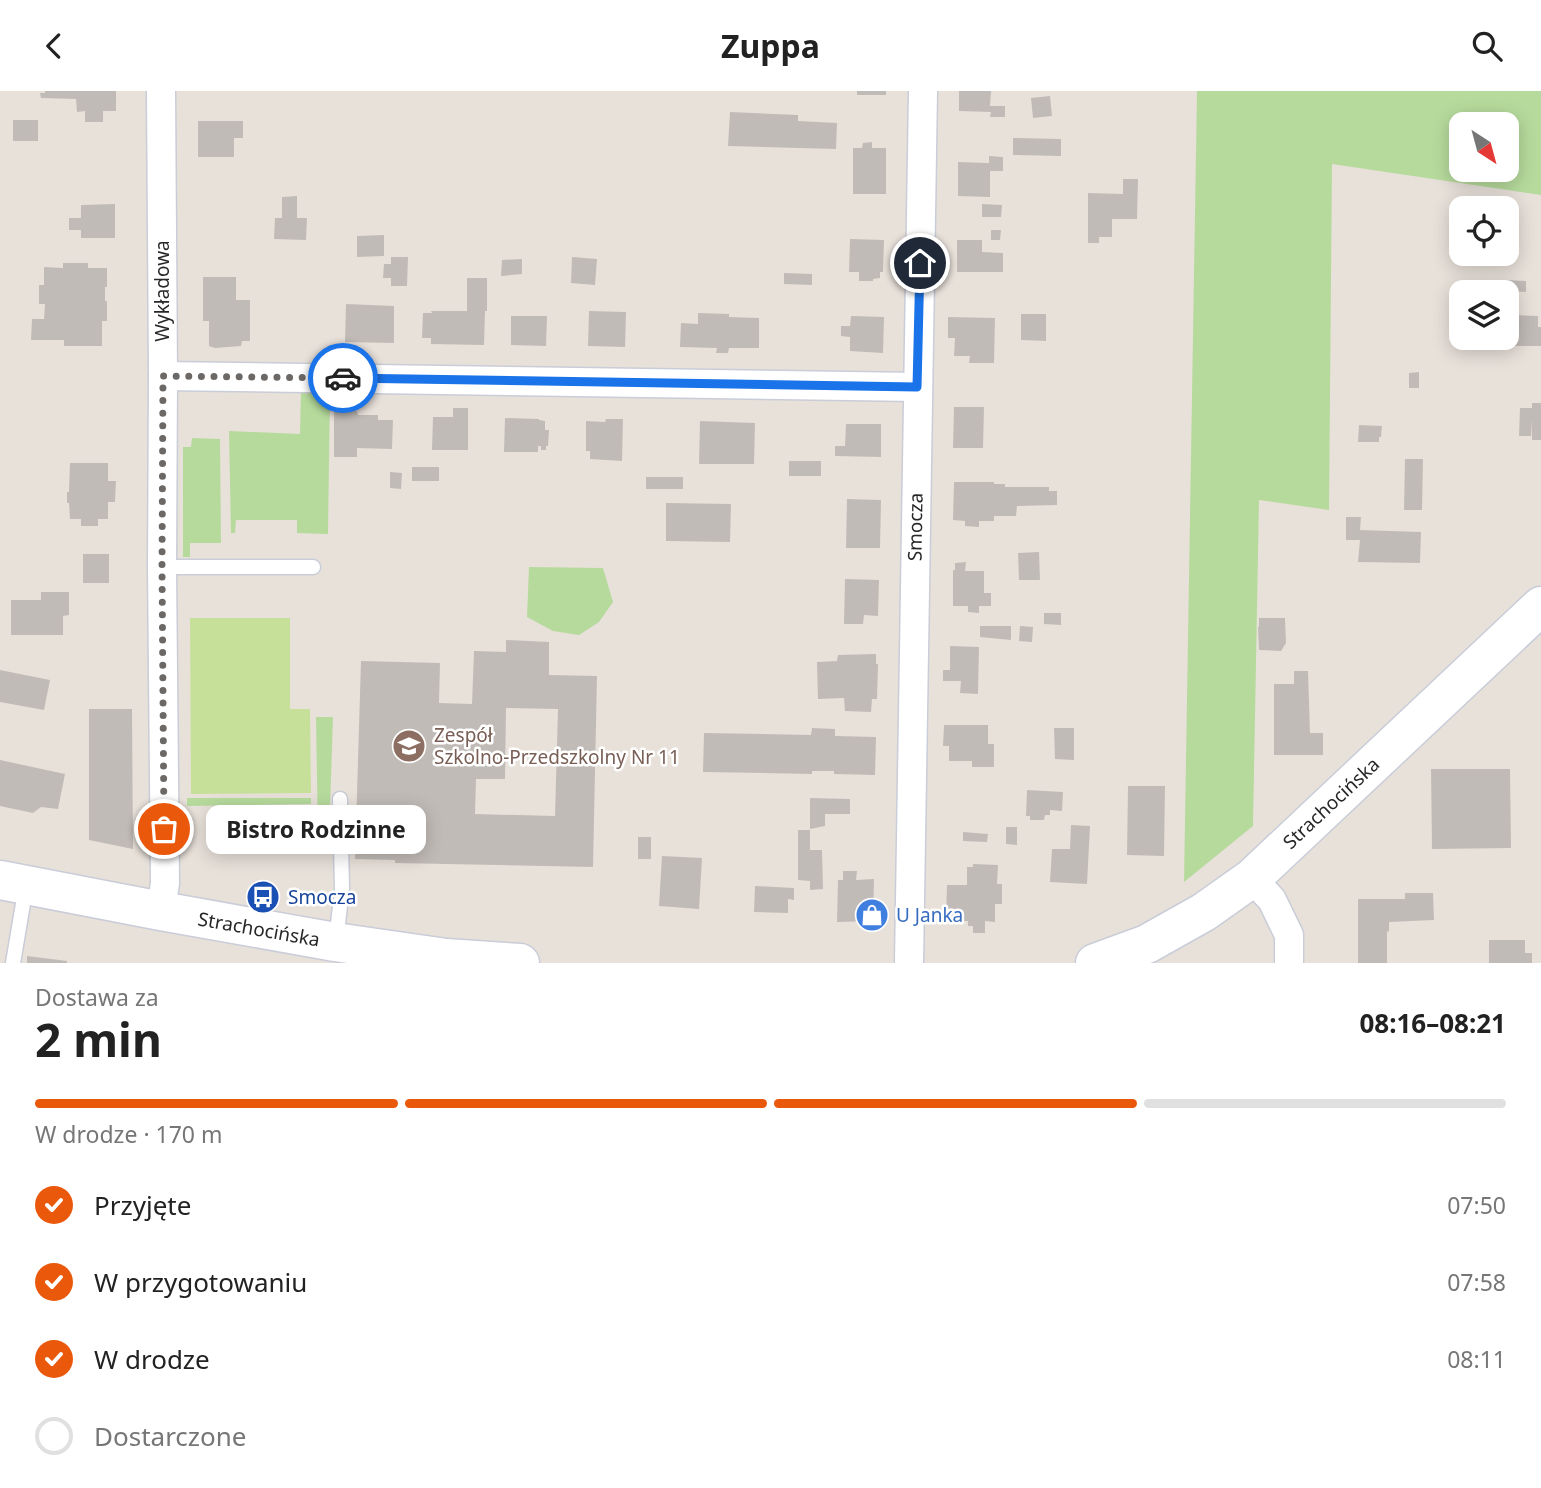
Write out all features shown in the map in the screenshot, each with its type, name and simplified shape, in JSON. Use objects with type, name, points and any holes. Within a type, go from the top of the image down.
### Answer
[{"type":"main road","name":"Strachocińska","points":[[1095,963],[1147,944],[1204,912],[1252,878],[1538,615]]},
{"type":"main road","name":"Strachocińska","points":[[13,883],[335,942],[446,958],[520,963]]},
{"type":"street","name":"Wykładowa","points":[[161,91],[165,883],[161,911]]},
{"type":"street","name":"Smocza","points":[[909,963],[923,91]]},
{"type":"street","points":[[163,376],[917,387]]},
{"type":"street","points":[[1252,878],[1272,900],[1289,935],[1289,963]]},
{"type":"lane","points":[[162,566],[313,567]]},
{"type":"lane","points":[[335,942],[342,888],[340,799]]},
{"type":"lane","points":[[13,883],[13,963]]},
{"type":"green space","points":[[1197,91],[1541,91],[1541,195],[1453,182],[1519,182],[1519,112],[1449,112],[1449,181],[1332,164],[1329,510],[1259,500],[1253,826],[1184,882]]},
{"type":"green space","points":[[301,389],[330,389],[328,534],[297,533],[297,520],[236,520],[235,533],[231,533],[229,431],[300,434]]},
{"type":"green space","points":[[192,438],[220,439],[221,543],[190,543],[190,557],[183,557],[183,447],[191,447]]},
{"type":"green space","points":[[529,567],[603,568],[613,602],[599,622],[579,635],[553,631],[527,617]]},
{"type":"green space","points":[[190,618],[290,618],[290,709],[310,709],[311,793],[191,794]]},
{"type":"green space","points":[[316,717],[333,717],[329,839],[318,839]]},
{"type":"green space","points":[[187,798],[311,798],[311,804],[187,806]]},
{"type":"green space","points":[[311,816],[311,838],[234,839],[233,817]]},
{"type":"building","points":[[116,91],[116,111],[103,111],[103,122],[85,122],[85,111],[77,112],[76,99],[41,98],[40,93]]},
{"type":"building","points":[[857,91],[886,91],[886,95],[857,95]]},
{"type":"building","points":[[959,91],[991,91],[990,106],[1005,106],[1005,117],[990,117],[991,112],[959,111]]},
{"type":"building","points":[[1050,96],[1052,116],[1033,118],[1031,98]]},
{"type":"building","points":[[730,112],[798,115],[798,121],[837,123],[836,149],[728,146]]},
{"type":"building","points":[[13,120],[38,120],[38,141],[13,141]]},
{"type":"building","points":[[198,121],[243,121],[243,138],[234,138],[234,157],[198,157]]},
{"type":"building","points":[[1013,138],[1061,139],[1061,156],[1013,155]]},
{"type":"building","points":[[872,142],[872,148],[886,148],[886,194],[853,194],[853,148],[862,148],[863,143]]},
{"type":"building","points":[[989,156],[1003,157],[1003,171],[990,171],[990,197],[958,196],[958,162],[989,163]]},
{"type":"building","points":[[1123,179],[1138,179],[1137,219],[1112,219],[1112,237],[1099,237],[1099,243],[1088,243],[1088,193],[1123,194]]},
{"type":"building","points":[[297,196],[297,218],[307,218],[306,240],[274,239],[275,218],[282,218],[282,197]]},
{"type":"building","points":[[115,204],[115,238],[81,238],[81,230],[69,230],[69,218],[81,218],[81,205]]},
{"type":"building","points":[[982,204],[1002,205],[1001,217],[982,217]]},
{"type":"building","points":[[991,230],[1001,230],[1000,240],[991,240]]},
{"type":"building","points":[[384,235],[384,256],[357,257],[357,236]]},
{"type":"building","points":[[850,239],[884,240],[883,272],[880,272],[880,278],[859,281],[859,272],[849,272]]},
{"type":"building","points":[[957,240],[982,240],[982,252],[1003,253],[1003,272],[957,272]]},
{"type":"building","points":[[391,257],[408,257],[407,286],[391,286],[391,278],[383,278],[384,264],[391,264]]},
{"type":"building","points":[[572,257],[597,259],[595,285],[571,283]]},
{"type":"building","points":[[522,259],[522,274],[501,276],[502,260]]},
{"type":"building","points":[[63,263],[88,263],[88,268],[107,268],[107,321],[102,321],[102,346],[64,346],[64,340],[31,340],[32,319],[44,319],[45,304],[39,304],[39,285],[44,285],[44,267],[63,268]]},
{"type":"building","points":[[784,273],[812,274],[812,285],[784,284]]},
{"type":"building","points":[[203,277],[236,277],[236,300],[250,300],[250,341],[242,341],[241,346],[209,346],[209,321],[203,321]]},
{"type":"building","points":[[467,278],[487,278],[484,345],[431,344],[431,338],[422,338],[423,313],[467,311]]},
{"type":"building","points":[[1519,281],[1526,281],[1526,292],[1519,292]]},
{"type":"building","points":[[346,304],[394,306],[394,343],[345,342]]},
{"type":"building","points":[[589,311],[626,312],[625,347],[588,346]]},
{"type":"building","points":[[698,313],[759,318],[759,348],[729,348],[728,353],[716,353],[717,348],[680,347],[681,323],[698,324]]},
{"type":"building","points":[[1021,314],[1046,314],[1046,341],[1021,340]]},
{"type":"building","points":[[1519,315],[1538,316],[1541,346],[1519,346]]},
{"type":"building","points":[[511,316],[547,316],[546,346],[511,345]]},
{"type":"building","points":[[851,316],[884,317],[883,353],[850,351],[850,337],[841,336],[841,326],[850,326]]},
{"type":"building","points":[[948,317],[995,318],[994,363],[969,363],[970,356],[954,356],[955,338],[948,338]]},
{"type":"building","points":[[1419,372],[1419,388],[1409,388],[1409,373]]},
{"type":"building","points":[[1532,403],[1541,403],[1541,440],[1532,440],[1532,420],[1531,436],[1519,436],[1520,408],[1532,408]]},
{"type":"building","points":[[954,407],[984,407],[983,448],[953,448]]},
{"type":"building","points":[[453,408],[468,408],[468,450],[432,450],[433,417],[453,417]]},
{"type":"building","points":[[334,411],[357,411],[358,415],[378,415],[378,420],[393,420],[392,449],[357,448],[357,457],[334,457]]},
{"type":"building","points":[[505,418],[545,421],[545,430],[549,430],[546,450],[541,450],[541,446],[538,446],[538,452],[504,452]]},
{"type":"building","points":[[606,419],[623,419],[622,461],[590,459],[590,451],[586,451],[586,421],[605,422]]},
{"type":"building","points":[[700,421],[755,423],[754,464],[699,464]]},
{"type":"building","points":[[846,424],[881,424],[881,457],[835,456],[835,446],[845,446]]},
{"type":"building","points":[[1359,425],[1382,426],[1379,442],[1358,442]]},
{"type":"building","points":[[1405,459],[1423,459],[1422,510],[1404,510]]},
{"type":"building","points":[[789,461],[821,461],[821,476],[789,476]]},
{"type":"building","points":[[70,463],[108,463],[108,481],[116,481],[115,502],[108,502],[108,519],[98,519],[98,526],[81,526],[81,519],[70,519],[67,492]]},
{"type":"building","points":[[412,467],[439,467],[439,481],[412,481]]},
{"type":"building","points":[[390,472],[402,473],[401,489],[390,488]]},
{"type":"building","points":[[646,477],[683,477],[683,489],[646,489]]},
{"type":"building","points":[[954,482],[994,482],[1005,484],[1005,487],[1049,487],[1049,491],[1057,491],[1057,505],[1017,506],[1016,516],[994,516],[994,521],[979,521],[979,527],[965,526],[965,521],[953,520]]},
{"type":"building","points":[[847,499],[881,500],[880,548],[846,548]]},
{"type":"building","points":[[666,503],[731,504],[730,542],[666,541]]},
{"type":"building","points":[[1346,517],[1361,517],[1360,530],[1421,532],[1420,563],[1358,562],[1360,540],[1346,540]]},
{"type":"building","points":[[1039,552],[1040,580],[1019,580],[1018,553]]},
{"type":"building","points":[[83,554],[109,554],[109,583],[83,583]]},
{"type":"building","points":[[966,562],[965,571],[984,571],[984,593],[991,593],[991,606],[979,606],[979,613],[968,612],[968,606],[953,606],[955,563]]},
{"type":"building","points":[[845,579],[879,580],[878,616],[864,615],[863,624],[844,624]]},
{"type":"building","points":[[41,592],[69,592],[69,615],[63,616],[63,635],[11,635],[11,600],[41,600]]},
{"type":"building","points":[[1044,613],[1061,613],[1061,625],[1044,624]]},
{"type":"building","points":[[1259,618],[1285,618],[1286,643],[1281,651],[1259,650]]},
{"type":"building","points":[[980,626],[1011,626],[1011,640],[980,637]]},
{"type":"building","points":[[1020,626],[1033,627],[1032,642],[1019,641]]},
{"type":"building","points":[[506,640],[549,642],[549,675],[597,676],[593,867],[395,863],[395,860],[355,859],[361,661],[440,663],[439,703],[472,704],[474,651],[506,652]],"holes":[[[506,708],[558,709],[555,816],[475,814],[476,779],[505,779]]]},
{"type":"building","points":[[950,646],[979,647],[978,694],[960,693],[961,681],[943,681],[943,670],[950,670]]},
{"type":"building","points":[[876,654],[877,699],[872,699],[871,712],[845,711],[844,698],[818,699],[817,662],[837,661],[838,655]]},
{"type":"building","points":[[0,670],[50,680],[44,710],[0,702]]},
{"type":"building","points":[[1294,671],[1308,671],[1310,733],[1323,733],[1323,755],[1274,755],[1274,684],[1294,684]]},
{"type":"building","points":[[89,709],[132,709],[133,849],[89,840]]},
{"type":"building","points":[[944,725],[988,725],[988,744],[994,744],[994,767],[972,767],[972,761],[949,761],[949,746],[943,746]]},
{"type":"building","points":[[812,728],[835,729],[835,736],[876,737],[875,775],[834,774],[834,771],[812,771],[812,774],[703,772],[704,733],[811,735]]},
{"type":"building","points":[[1054,728],[1074,728],[1074,760],[1055,759]]},
{"type":"building","points":[[0,760],[65,774],[58,809],[41,807],[33,813],[0,806]]},
{"type":"building","points":[[1431,769],[1510,769],[1511,848],[1432,849]]},
{"type":"building","points":[[1128,786],[1165,786],[1164,856],[1127,855]]},
{"type":"building","points":[[1027,790],[1063,792],[1062,811],[1050,810],[1050,815],[1045,815],[1044,820],[1030,820],[1030,816],[1026,816]]},
{"type":"building","points":[[810,798],[850,799],[850,814],[825,814],[825,826],[810,829]]},
{"type":"building","points":[[1071,825],[1090,826],[1087,884],[1050,882],[1052,849],[1070,849]]},
{"type":"building","points":[[1006,827],[1017,827],[1017,845],[1006,844]]},
{"type":"building","points":[[798,830],[810,830],[810,850],[822,850],[823,889],[810,890],[810,881],[798,880]]},
{"type":"building","points":[[963,832],[988,834],[987,842],[963,841]]},
{"type":"building","points":[[638,837],[651,837],[651,859],[638,859]]},
{"type":"building","points":[[662,856],[702,858],[699,909],[659,906]]},
{"type":"building","points":[[973,864],[998,865],[997,884],[1002,884],[1002,904],[995,904],[995,922],[985,921],[985,933],[973,933],[973,926],[968,926],[968,921],[946,921],[947,885],[967,885],[967,867],[973,867]]},
{"type":"building","points":[[843,871],[857,871],[856,880],[874,879],[873,921],[837,922],[838,880],[843,880]]},
{"type":"building","points":[[755,886],[794,888],[794,900],[788,899],[788,913],[754,912]]},
{"type":"building","points":[[1405,893],[1433,893],[1434,920],[1389,922],[1387,963],[1358,963],[1358,899],[1405,899]]},
{"type":"building","points":[[1489,940],[1525,940],[1525,953],[1532,953],[1532,963],[1489,963]]},
{"type":"building","points":[[27,956],[67,961],[67,963],[27,963]]},
{"type":"way so far","points":[[164,829],[163,376],[343,378]]},
{"type":"place","name":"Zespół Szkolno-Przedszkolny Nr 11","points":[[409,746]]},
{"type":"place","name":"Bistro Rodzinne","points":[[164,829]]},
{"type":"place","name":"Smocza","points":[[263,897]]},
{"type":"place","name":"U Janka","points":[[872,915]]},
{"type":"route","points":[[343,378],[917,387],[920,263]]}]
